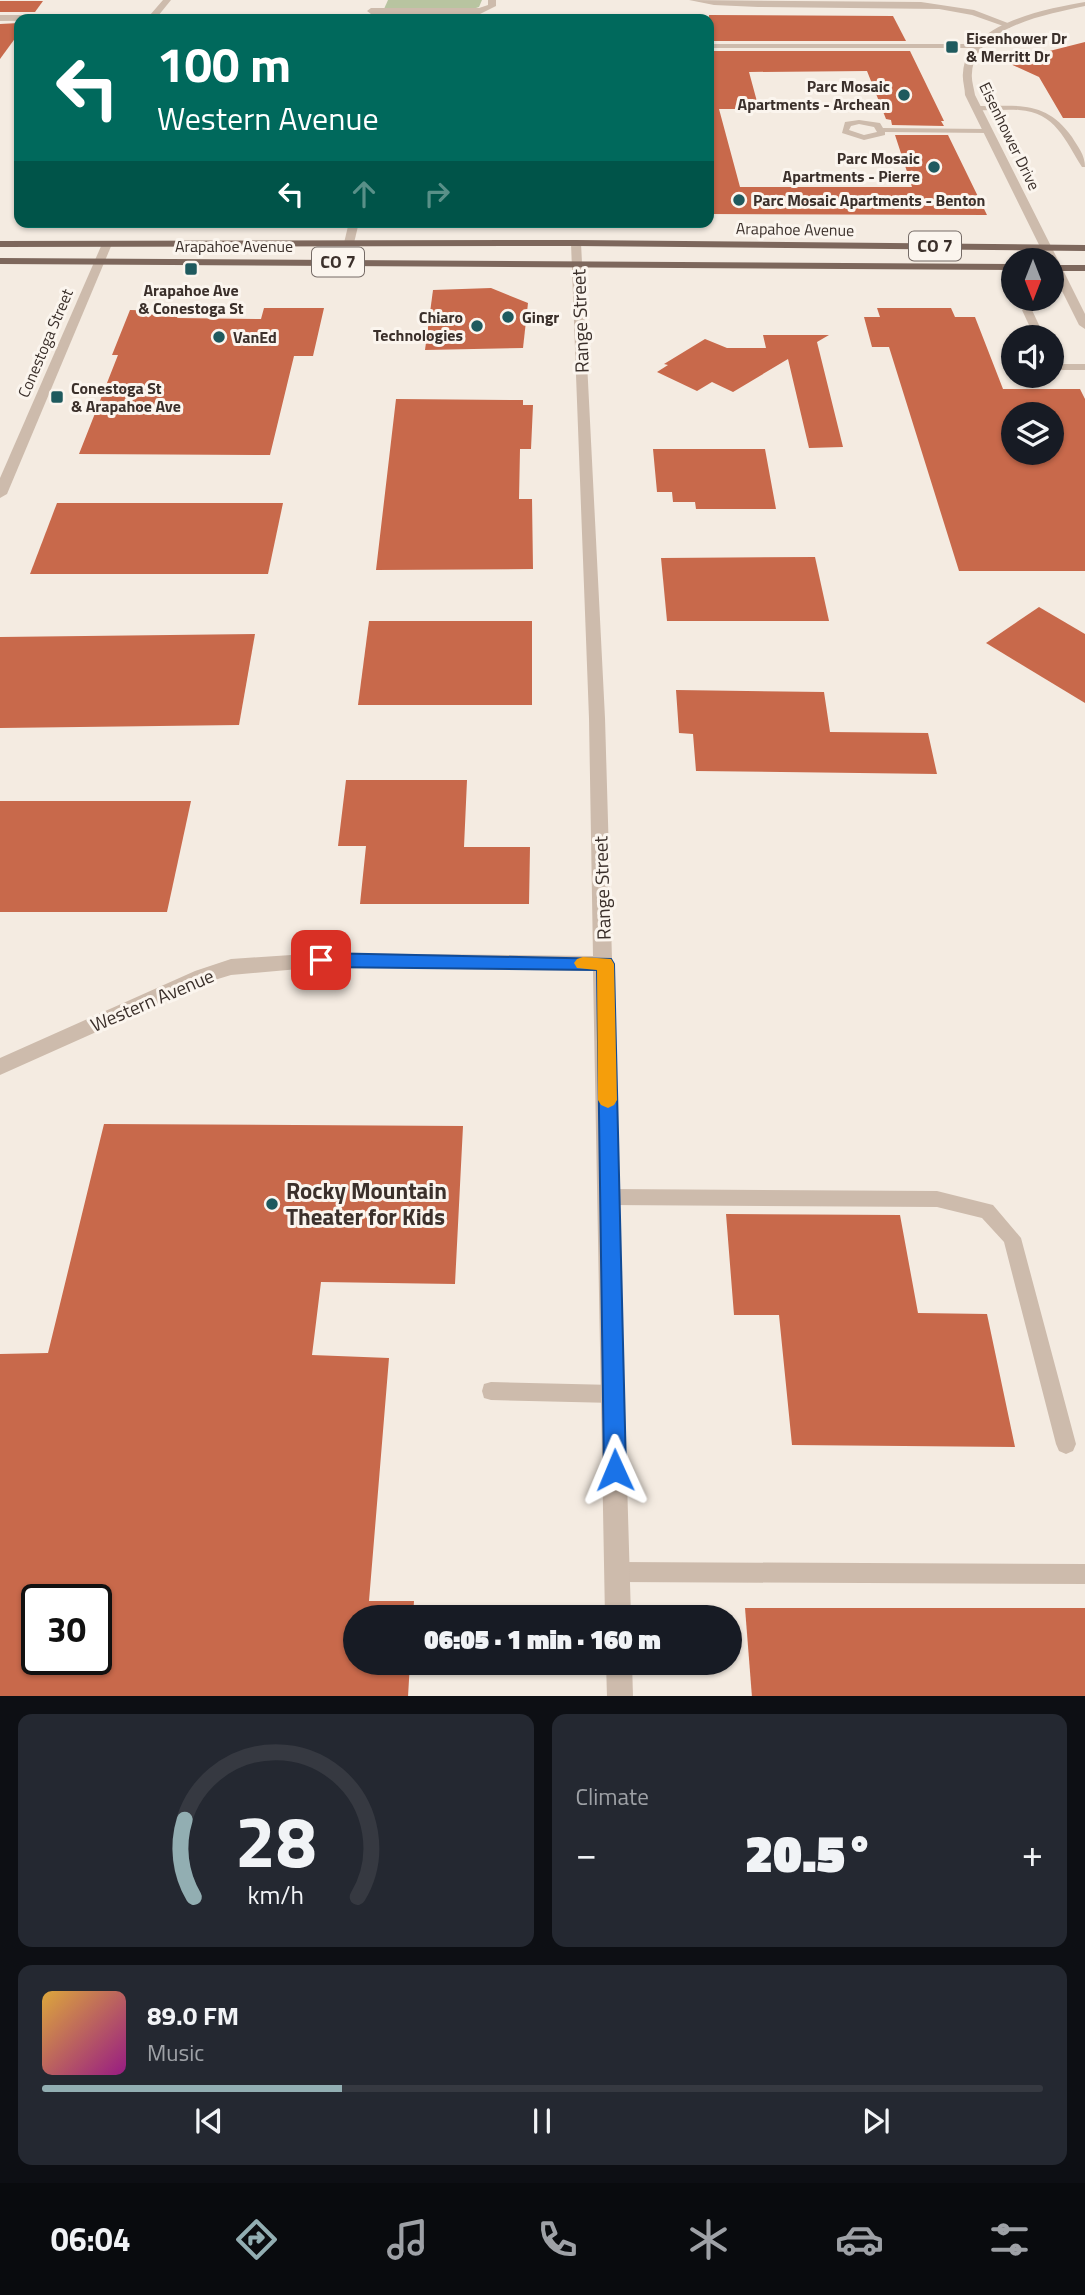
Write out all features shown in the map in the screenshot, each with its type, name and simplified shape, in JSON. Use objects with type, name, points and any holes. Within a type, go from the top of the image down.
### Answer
[{"type":"main road","name":"Arapahoe Avenue","points":[[0,244],[576,243],[1047,248]]},
{"type":"main road","name":"Arapahoe Avenue","points":[[1064,248],[1085,248]]},
{"type":"main road","name":"Arapahoe Avenue","points":[[0,261],[1001,267]]},
{"type":"main road","points":[[1064,268],[1085,268]]},
{"type":"street","points":[[155,14],[167,0]]},
{"type":"street","points":[[396,14],[480,11],[492,6],[492,0]]},
{"type":"street","points":[[693,0],[957,4],[1009,25]]},
{"type":"street","points":[[977,46],[1009,25],[1033,16],[1082,7]]},
{"type":"street","name":"Eisenhower Drive","points":[[977,46],[968,61],[966,80],[977,108],[1047,248]]},
{"type":"street","points":[[349,243],[353,228]]},
{"type":"street","name":"Range Street","points":[[576,243],[605,964],[618,1605]]},
{"type":"street","name":"Conestoga Street","points":[[0,494],[107,244]]},
{"type":"street","name":"Eisenhower Drive","points":[[1064,286],[1085,325]]},
{"type":"street","name":"Western Avenue","points":[[0,1066],[202,976],[231,967],[321,960],[605,964]]},
{"type":"street","points":[[619,1675],[620,1696]]},
{"type":"lane","points":[[714,46],[977,46]]},
{"type":"lane","points":[[977,108],[1034,108],[1056,119],[1085,165]]},
{"type":"lane","points":[[883,130],[989,131]]},
{"type":"lane","points":[[1064,367],[1085,367]]},
{"type":"lane","points":[[608,1197],[937,1199],[987,1211],[1012,1238],[1066,1444]]},
{"type":"lane","points":[[491,1391],[614,1394]]},
{"type":"lane","points":[[617,1572],[1085,1574]]},
{"type":"green space","points":[[388,0],[482,0],[479,7],[473,9],[384,9]]},
{"type":"building","points":[[0,1],[43,1],[35,12],[0,12]]},
{"type":"building","points":[[714,15],[893,16],[906,41],[714,41]]},
{"type":"building","points":[[14,23],[14,40],[0,59],[0,24]]},
{"type":"building","points":[[1085,42],[1085,118],[1063,118],[1039,77],[1006,62]]},
{"type":"building","points":[[714,51],[910,51],[944,121],[941,121],[944,126],[892,125],[891,120],[886,119],[867,71],[749,72],[759,109],[719,109],[740,187],[912,187],[895,135],[948,135],[987,215],[714,214]]},
{"type":"building","name":"Chiaro Technologies","points":[[491,288],[528,303],[523,348],[425,350],[433,290]]},
{"type":"building","points":[[264,308],[324,308],[313,356],[294,356],[270,455],[79,454],[118,355],[112,355],[130,310],[180,311],[177,318],[261,319]]},
{"type":"building","points":[[877,308],[951,308],[955,317],[975,317],[1001,388],[1080,389],[1085,399],[1085,571],[959,571],[889,347],[872,347],[864,317],[880,317]]},
{"type":"building","points":[[763,335],[829,335],[817,342],[843,447],[809,448],[788,359],[733,392],[712,382],[697,391],[657,372],[668,365],[664,364],[705,339],[727,348],[766,348]]},
{"type":"building","points":[[396,399],[523,400],[523,405],[533,405],[531,449],[520,449],[519,499],[532,499],[533,569],[376,570]]},
{"type":"building","points":[[653,449],[765,449],[776,509],[696,509],[695,502],[673,502],[672,492],[657,492]]},
{"type":"building","points":[[57,503],[283,503],[268,574],[30,574]]},
{"type":"building","points":[[815,557],[829,621],[667,621],[661,558]]},
{"type":"building","points":[[1039,607],[1085,634],[1085,703],[986,643]]},
{"type":"building","points":[[369,621],[532,621],[532,705],[358,705]]},
{"type":"building","points":[[255,634],[239,725],[0,728],[0,637]]},
{"type":"building","points":[[676,690],[824,692],[830,732],[928,733],[937,774],[696,771],[693,734],[679,733]]},
{"type":"building","points":[[346,780],[467,780],[464,847],[530,847],[529,904],[360,904],[366,846],[338,846]]},
{"type":"building","points":[[0,801],[191,801],[167,912],[0,912]]},
{"type":"building","points":[[104,1124],[463,1126],[455,1284],[321,1282],[312,1355],[389,1358],[369,1601],[414,1601],[414,1605],[343,1605],[343,1675],[409,1675],[408,1696],[0,1696],[0,1354],[48,1353]]},
{"type":"building","points":[[726,1214],[900,1215],[918,1313],[987,1314],[1015,1447],[792,1445],[779,1315],[734,1315]]},
{"type":"building","points":[[745,1608],[1085,1608],[1085,1696],[752,1696]]},
{"type":"slow traffic","points":[[583,963],[605,964],[608,1100]]},
{"type":"place","name":"Eisenhower Dr & Merritt Dr","points":[[952,47]]},
{"type":"place","name":"Parc Mosaic Apartments - Archean","points":[[904,95]]},
{"type":"place","name":"Parc Mosaic Apartments - Pierre","points":[[934,167]]},
{"type":"place","name":"Parc Mosaic Apartments - Benton","points":[[739,200]]},
{"type":"place","name":"Arapahoe Ave & Conestoga St","points":[[191,269]]},
{"type":"place","name":"Gingr","points":[[508,317]]},
{"type":"place","name":"Chiaro Technologies","points":[[477,326]]},
{"type":"place","name":"VanEd","points":[[219,337]]},
{"type":"place","name":"Conestoga St & Arapahoe Ave","points":[[57,397]]},
{"type":"place","name":"Rocky Mountain Theater for Kids","points":[[272,1204]]},
{"type":"route","points":[[321,960],[605,964],[615,1470]]}]
